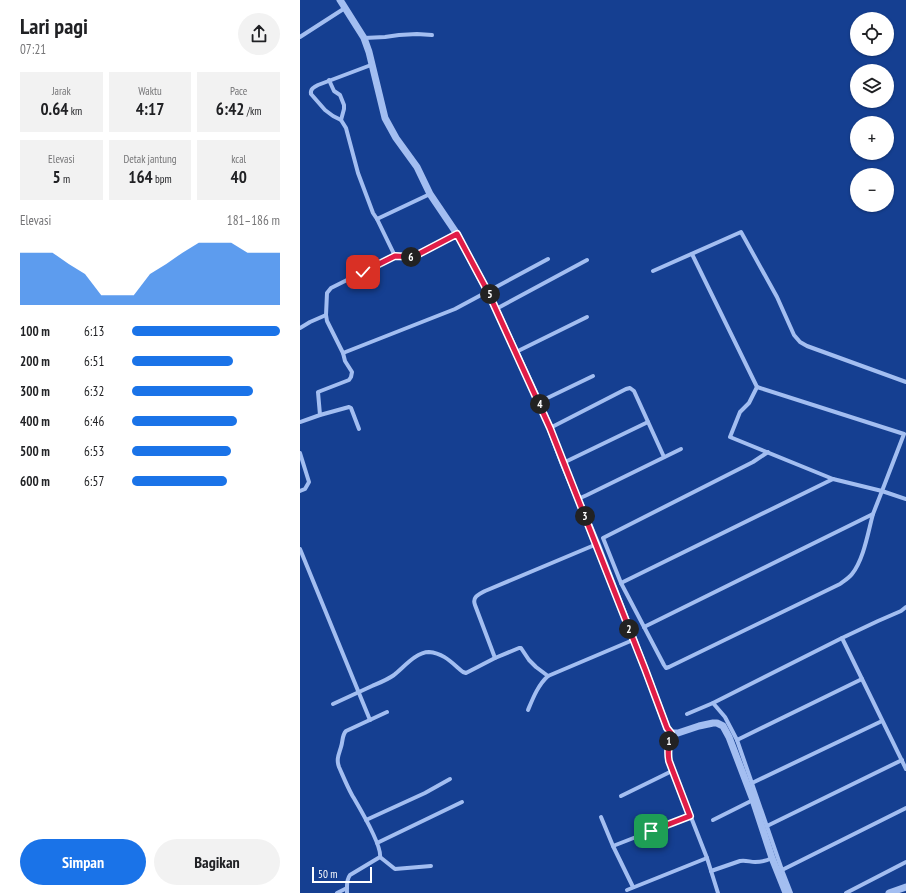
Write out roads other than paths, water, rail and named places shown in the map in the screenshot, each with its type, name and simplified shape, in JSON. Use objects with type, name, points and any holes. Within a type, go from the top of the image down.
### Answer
[{"type":"street","points":[[340,0],[364,38],[369,52],[385,118],[396,138],[417,167],[430,194],[457,234],[488,292],[539,402],[563,464],[597,544],[667,728],[671,733]]},
{"type":"street","points":[[300,37],[345,8]]},
{"type":"street","points":[[364,38],[417,34],[432,35]]},
{"type":"street","points":[[371,65],[313,87],[310,93],[325,110],[341,120],[346,128],[358,173],[373,213],[395,256]]},
{"type":"street","points":[[329,80],[334,91],[340,95],[344,105],[341,120]]},
{"type":"street","points":[[377,219],[430,194]]},
{"type":"street","points":[[653,271],[741,232],[777,297],[794,335],[800,342],[807,346],[906,382]]},
{"type":"street","points":[[320,415],[318,392],[348,380],[351,377],[352,372],[345,361],[343,353],[327,321],[327,293],[330,288],[395,256],[413,257],[457,234]]},
{"type":"street","points":[[692,254],[757,387],[904,434]]},
{"type":"street","points":[[343,353],[455,309],[548,259]]},
{"type":"street","points":[[496,309],[587,260]]},
{"type":"street","points":[[300,328],[326,315]]},
{"type":"street","points":[[516,352],[586,317]]},
{"type":"street","points":[[539,402],[593,376]]},
{"type":"street","points":[[757,387],[749,402],[740,412],[730,437],[833,479],[882,491],[906,499]]},
{"type":"street","points":[[550,428],[630,388],[634,391],[664,457]]},
{"type":"street","points":[[300,422],[349,407],[352,410],[359,429]]},
{"type":"street","points":[[563,464],[648,422]]},
{"type":"street","points":[[768,452],[753,462],[603,538],[621,583],[666,668],[833,588],[851,575],[857,567],[862,555],[873,514],[906,428]]},
{"type":"street","points":[[578,498],[587,495],[680,448]]},
{"type":"street","points":[[300,453],[309,482],[305,489],[300,491]]},
{"type":"street","points":[[621,583],[833,479]]},
{"type":"street","points":[[644,627],[873,514]]},
{"type":"street","points":[[495,658],[473,601],[476,595],[597,544]]},
{"type":"street","points":[[300,549],[370,720]]},
{"type":"street","points":[[687,714],[842,638],[901,612],[906,607]]},
{"type":"street","points":[[842,638],[906,769]]},
{"type":"street","points":[[528,710],[542,681],[548,676],[633,640]]},
{"type":"street","points":[[333,704],[383,681],[394,675],[418,656],[430,652],[443,656],[466,673],[495,658],[521,648],[529,660],[548,676]]},
{"type":"street","points":[[737,740],[862,679]]},
{"type":"street","points":[[713,702],[725,716],[737,740],[791,893]]},
{"type":"street","points":[[387,712],[346,731],[343,734],[337,762],[377,843],[381,854],[380,856],[395,869],[431,866]]},
{"type":"street","points":[[752,783],[882,720]]},
{"type":"street","points":[[671,733],[678,733],[713,723],[723,726],[728,733],[753,800],[772,858],[786,893]]},
{"type":"street","points":[[671,733],[668,753],[672,771],[707,858],[718,893]]},
{"type":"street","points":[[767,826],[902,760]]},
{"type":"street","points":[[621,796],[672,771]]},
{"type":"street","points":[[366,820],[426,793],[450,779]]},
{"type":"street","points":[[713,820],[753,800]]},
{"type":"street","points":[[377,843],[462,802]]},
{"type":"street","points":[[782,870],[906,808]]},
{"type":"street","points":[[613,846],[690,816]]},
{"type":"street","points":[[601,817],[633,887]]},
{"type":"street","points":[[348,893],[348,878],[350,875],[380,856]]},
{"type":"street","points":[[627,890],[707,858]]},
{"type":"street","points":[[711,871],[740,861],[745,860],[758,862],[772,858]]},
{"type":"street","points":[[846,893],[906,862]]},
{"type":"street","points":[[889,893],[906,887]]},
{"type":"street","points":[[337,893],[347,888]]}]
